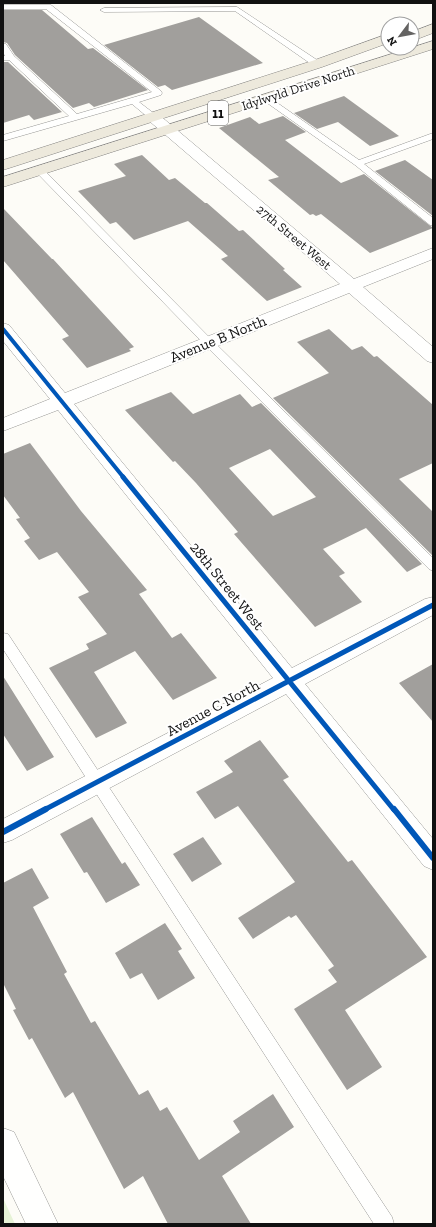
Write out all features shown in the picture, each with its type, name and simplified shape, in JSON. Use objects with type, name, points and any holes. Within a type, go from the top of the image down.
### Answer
[{"type":"main road","points":[[420,27],[433,23]]},
{"type":"main road","points":[[420,34],[433,28]]},
{"type":"main road","name":"Idylwyld Drive North","points":[[3,165],[153,118],[317,64],[380,41]]},
{"type":"main road","name":"Idylwyld Drive North","points":[[420,48],[433,45]]},
{"type":"main road","name":"Idylwyld Drive North","points":[[3,182],[266,98],[390,56]]},
{"type":"street","name":"27th Street West","points":[[153,118],[352,286],[433,357]]},
{"type":"street","name":"Avenue B North","points":[[3,425],[433,253]]},
{"type":"street","name":"28th Street West","points":[[3,330],[433,858]]},
{"type":"street","name":"Avenue C North","points":[[3,832],[433,605]]},
{"type":"street","points":[[3,1143],[42,1224]]},
{"type":"lane","points":[[3,7],[48,7],[158,93],[3,138]]},
{"type":"lane","points":[[104,10],[237,9],[317,64]]},
{"type":"lane","points":[[3,46],[7,58],[74,117]]},
{"type":"lane","points":[[266,98],[358,163],[433,223]]},
{"type":"lane","points":[[133,101],[153,118]]},
{"type":"lane","points":[[358,163],[433,136]]},
{"type":"lane","points":[[39,170],[209,343],[433,566]]},
{"type":"lane","points":[[3,638],[385,1224]]},
{"type":"green space","points":[[3,1198],[15,1224],[3,1224]]},
{"type":"building","points":[[3,10],[42,10],[88,49],[93,48],[148,90],[94,107],[89,103],[73,108],[15,55],[7,43],[3,42]]},
{"type":"building","points":[[199,17],[263,63],[172,90],[165,85],[158,87],[104,45]]},
{"type":"building","points":[[3,62],[8,62],[62,112],[34,120],[29,115],[3,123]]},
{"type":"building","points":[[344,96],[399,136],[370,146],[338,122],[317,129],[294,113]]},
{"type":"building","points":[[283,116],[306,132],[285,140],[341,183],[364,174],[433,228],[370,253],[321,214],[316,216],[313,214],[310,215],[268,180],[279,177],[219,128],[250,117],[259,124]]},
{"type":"building","points":[[142,155],[169,180],[175,178],[239,231],[243,230],[302,287],[267,301],[221,259],[228,256],[188,221],[134,240],[116,222],[110,224],[78,191],[126,176],[114,164]]},
{"type":"building","points":[[405,160],[433,180],[433,216],[375,171]]},
{"type":"building","points":[[3,208],[53,259],[134,347],[129,349],[131,351],[87,368],[62,339],[69,336],[3,260]]},
{"type":"building","points":[[329,329],[352,350],[362,346],[374,357],[377,356],[433,405],[433,463],[399,479],[433,512],[433,556],[273,398],[329,373],[297,342]]},
{"type":"building","points":[[171,392],[193,414],[240,394],[252,407],[261,403],[422,564],[407,572],[366,528],[323,549],[345,573],[339,576],[362,602],[315,627],[234,534],[238,532],[196,483],[175,461],[173,462],[125,410]],"holes":[[[270,449],[316,497],[273,516],[229,468]]]},
{"type":"building","points":[[30,443],[81,511],[147,590],[139,594],[172,638],[181,633],[217,678],[173,700],[135,651],[94,672],[127,723],[96,738],[49,668],[89,649],[86,644],[107,634],[78,597],[89,592],[57,552],[39,560],[24,541],[30,538],[16,519],[20,518],[3,495],[3,454]]},
{"type":"building","points":[[433,664],[433,722],[399,683]]},
{"type":"building","points":[[3,676],[54,757],[27,771],[3,734]]},
{"type":"building","points":[[260,740],[289,777],[283,780],[348,862],[352,860],[427,957],[345,1010],[382,1067],[347,1090],[294,1009],[337,982],[328,970],[334,966],[296,915],[291,918],[289,916],[253,939],[238,918],[295,882],[238,806],[215,819],[196,792],[233,772],[224,761]]},
{"type":"building","points":[[92,817],[122,864],[125,862],[140,885],[106,903],[87,872],[84,873],[60,834]]},
{"type":"building","points":[[203,837],[222,864],[192,882],[173,854]]},
{"type":"building","points":[[32,868],[49,898],[33,907],[67,972],[64,974],[91,1023],[95,1021],[139,1095],[148,1090],[160,1111],[167,1107],[199,1160],[240,1132],[233,1121],[273,1094],[294,1127],[222,1176],[251,1224],[168,1224],[143,1176],[124,1189],[73,1092],[65,1098],[32,1038],[29,1040],[13,1010],[16,1009],[3,983],[3,883]]},
{"type":"building","points":[[165,923],[182,949],[178,951],[195,978],[158,1000],[142,973],[130,979],[115,953]]},
{"type":"cycle path","points":[[3,329],[433,858]]},
{"type":"cycle path","points":[[3,832],[433,605]]}]
